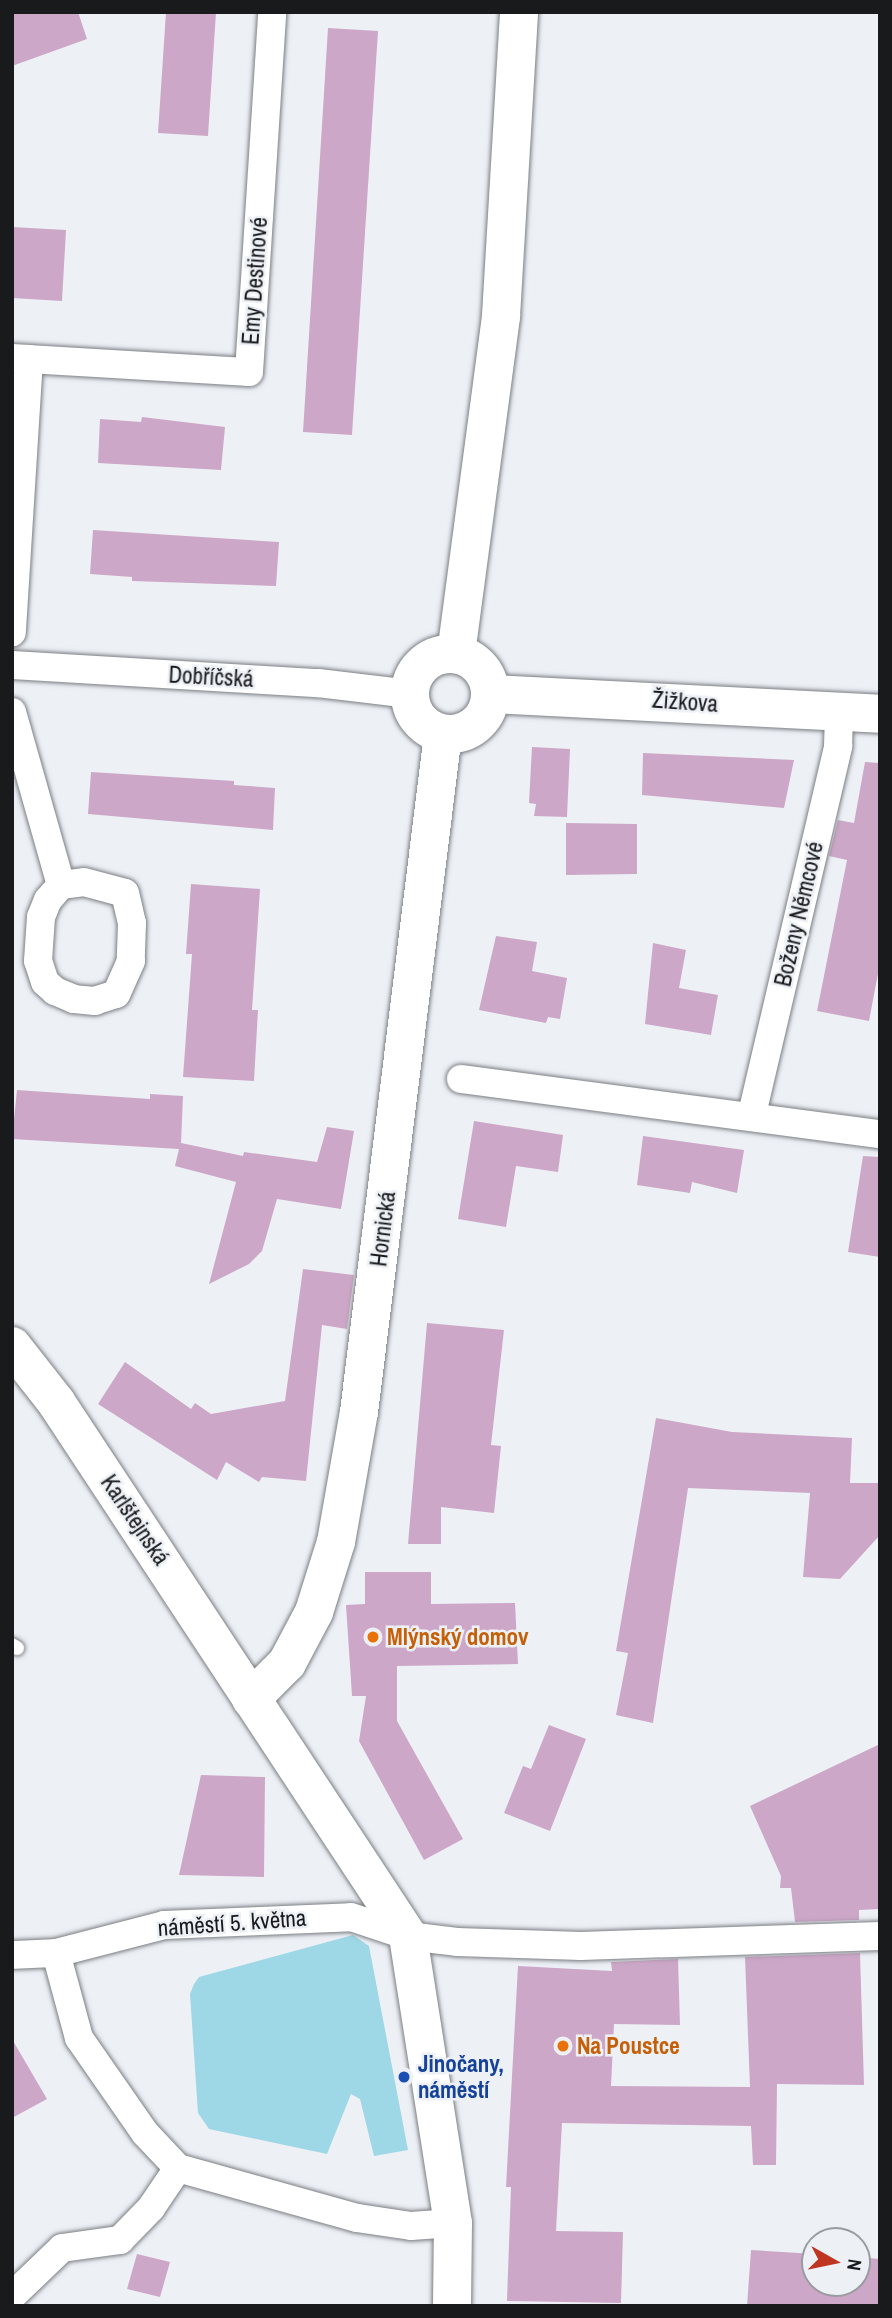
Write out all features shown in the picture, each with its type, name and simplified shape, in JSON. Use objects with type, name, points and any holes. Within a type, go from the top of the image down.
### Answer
[{"type":"street","name":"Emy Destinové","points":[[12,632],[20,358],[249,372],[272,12]]},
{"type":"street","points":[[456,654],[501,316],[519,12]]},
{"type":"street","points":[[442,654],[456,654],[481,667],[491,694],[481,720],[457,734],[443,734],[419,720],[410,694],[419,668],[442,654]]},
{"type":"street","name":"Dobříčská","points":[[12,665],[318,683],[410,694]]},
{"type":"street","name":"Žižkova","points":[[491,694],[880,714]]},
{"type":"street","points":[[12,712],[61,885],[41,917],[38,961],[45,982],[74,999],[95,1000],[116,994],[131,961],[132,923],[125,893],[104,884],[61,885]]},
{"type":"street","name":"Boženy Němcové","points":[[751,1114],[838,746],[839,712]]},
{"type":"street","name":"Hornická","points":[[251,1699],[287,1663],[314,1612],[336,1542],[349,1480],[443,734]]},
{"type":"street","points":[[461,1079],[751,1114],[880,1134]]},
{"type":"street","name":"Karlštejnská","points":[[12,1346],[56,1402],[251,1699]]},
{"type":"street","points":[[251,1699],[408,1936],[453,2222],[452,2306]]},
{"type":"street","name":"náměstí 5. května","points":[[12,1955],[56,1953],[164,1925],[255,1920],[351,1917],[408,1936]]},
{"type":"street","points":[[408,1936],[457,1942],[581,1946],[880,1936]]},
{"type":"street","points":[[56,1953],[79,2038],[145,2133],[178,2168],[357,2218],[411,2226],[453,2222]]},
{"type":"street","points":[[12,2296],[62,2248],[120,2240],[151,2208],[178,2168]]},
{"type":"water","points":[[353,1935],[369,1946],[408,2150],[374,2156],[360,2099],[351,2094],[327,2154],[209,2129],[198,2113],[190,1994],[199,1977]]},
{"type":"building","points":[[12,12],[78,12],[87,39],[12,66]]},
{"type":"building","points":[[166,12],[216,12],[208,136],[158,133]]},
{"type":"building","points":[[328,28],[378,31],[352,435],[303,432]]},
{"type":"building","points":[[12,227],[66,230],[62,301],[12,298]]},
{"type":"building","points":[[142,417],[225,427],[221,470],[98,463],[100,419],[141,422]]},
{"type":"building","points":[[93,530],[279,542],[276,586],[132,581],[132,577],[90,574]]},
{"type":"building","points":[[532,747],[570,749],[567,817],[534,816],[536,804],[529,803]]},
{"type":"building","points":[[643,753],[794,760],[784,808],[642,795]]},
{"type":"building","points":[[865,762],[880,763],[880,963],[869,1021],[817,1011],[847,860],[829,856],[838,820],[854,823]]},
{"type":"building","points":[[91,772],[234,781],[234,785],[275,788],[273,830],[88,814]]},
{"type":"building","points":[[566,823],[637,824],[637,874],[566,875]]},
{"type":"building","points":[[191,884],[260,889],[252,1010],[258,1010],[254,1081],[183,1077],[192,954],[186,954]]},
{"type":"building","points":[[496,936],[537,942],[532,971],[567,978],[560,1019],[548,1017],[546,1023],[479,1010]]},
{"type":"building","points":[[653,943],[686,950],[679,988],[718,995],[711,1035],[645,1024]]},
{"type":"building","points":[[17,1090],[150,1099],[150,1094],[183,1096],[181,1143],[243,1156],[244,1152],[317,1162],[327,1127],[354,1131],[341,1209],[277,1199],[262,1251],[249,1264],[209,1284],[236,1182],[175,1166],[179,1149],[12,1139]]},
{"type":"building","points":[[474,1121],[563,1135],[558,1172],[516,1166],[506,1227],[458,1219]]},
{"type":"building","points":[[643,1136],[744,1150],[737,1193],[692,1182],[690,1193],[637,1185]]},
{"type":"building","points":[[863,1156],[880,1157],[880,1257],[848,1252]]},
{"type":"building","points":[[303,1269],[354,1275],[347,1329],[322,1325],[306,1481],[262,1477],[259,1482],[226,1462],[217,1480],[98,1404],[125,1362],[191,1409],[195,1403],[211,1414],[285,1401]]},
{"type":"building","points":[[427,1323],[504,1330],[491,1445],[501,1446],[494,1513],[441,1507],[441,1544],[408,1544]]},
{"type":"building","points":[[656,1418],[732,1432],[852,1438],[850,1483],[880,1483],[880,1535],[840,1579],[803,1577],[810,1493],[688,1488],[653,1723],[616,1715],[628,1653],[616,1651]]},
{"type":"building","points":[[365,1572],[431,1572],[431,1604],[515,1603],[518,1664],[397,1666],[397,1721],[463,1839],[424,1860],[359,1741],[366,1696],[352,1696],[346,1605],[365,1604]]},
{"type":"building","points":[[549,1725],[586,1739],[550,1831],[504,1813],[523,1766],[531,1769]]},
{"type":"building","points":[[880,1744],[880,1909],[859,1910],[859,1920],[795,1922],[791,1888],[780,1888],[781,1876],[750,1806]]},
{"type":"building","points":[[201,1775],[265,1777],[264,1877],[179,1875]]},
{"type":"building","points":[[860,1953],[864,2085],[777,2084],[776,2165],[753,2165],[751,2126],[562,2123],[556,2231],[623,2232],[621,2303],[507,2301],[511,2187],[506,2187],[518,1966],[612,1971],[611,1962],[678,1959],[680,2025],[614,2024],[611,2086],[750,2087],[745,1957]]},
{"type":"building","points":[[12,2039],[47,2099],[12,2118]]},
{"type":"building","points":[[751,2250],[801,2253],[801,2297],[871,2297],[871,2258],[880,2259],[880,2306],[747,2306]]},
{"type":"building","points":[[137,2254],[170,2262],[160,2297],[127,2289]]},
{"type":"place","name":"Mlýnský domov","points":[[373,1637]]},
{"type":"place","name":"Na Poustce","points":[[563,2046]]},
{"type":"place","name":"Jinočany, náměstí","points":[[404,2077]]}]
